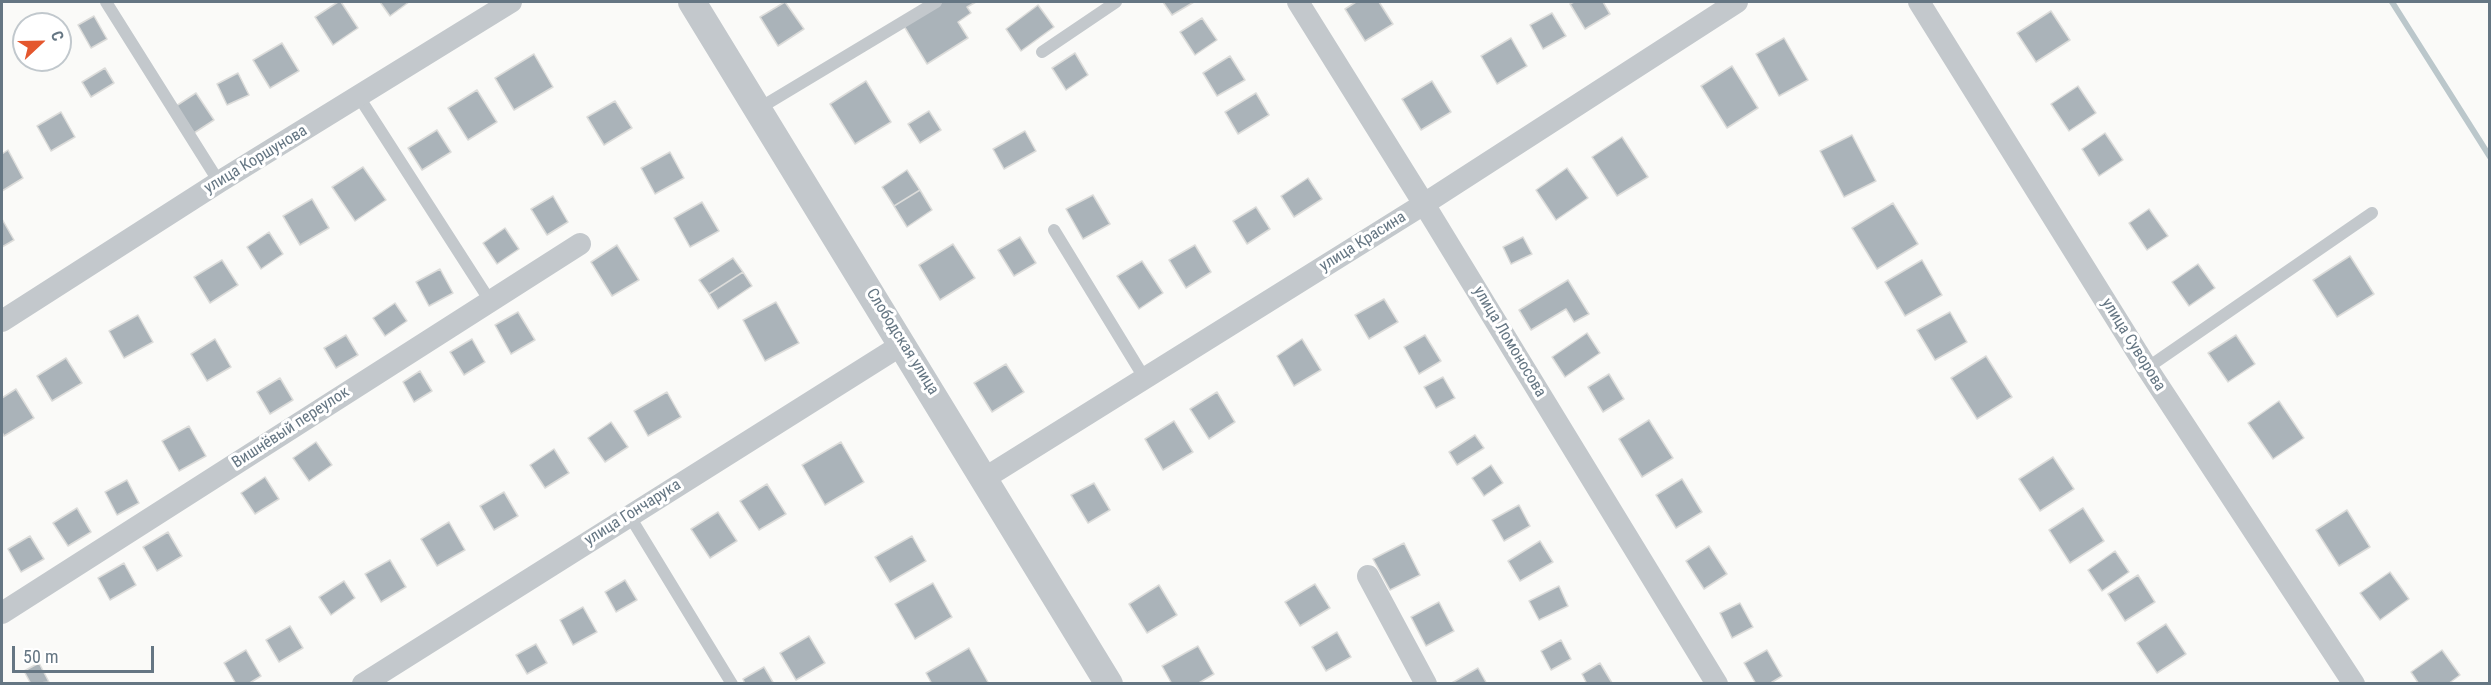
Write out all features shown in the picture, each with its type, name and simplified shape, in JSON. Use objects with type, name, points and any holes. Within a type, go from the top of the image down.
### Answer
[{"type":"street","name":"улица Коршунова","points":[[2,321],[219,182],[359,98],[511,2]]},
{"type":"street","name":"Слободская улица","points":[[692,2],[1110,684]]},
{"type":"street","name":"улица Ломоносова","points":[[1298,2],[1717,684]]},
{"type":"street","name":"улица Красина","points":[[985,478],[1424,204],[1737,2]]},
{"type":"street","name":"улица Суворова","points":[[1919,2],[2147,368],[2354,684]]},
{"type":"street","name":"Вишнёвый переулок","points":[[2,613],[580,244]]},
{"type":"street","name":"улица Гончарука","points":[[363,684],[903,344]]},
{"type":"street","points":[[1368,576],[1426,684]]},
{"type":"lane","points":[[105,2],[219,182]]},
{"type":"lane","points":[[758,109],[936,2]]},
{"type":"lane","points":[[1042,52],[1116,2]]},
{"type":"lane","points":[[359,98],[490,301]]},
{"type":"lane","points":[[2147,368],[2372,213]]},
{"type":"lane","points":[[1054,230],[1145,379]]},
{"type":"lane","points":[[629,515],[732,684]]},
{"type":"building","points":[[341,2],[358,28],[333,45],[315,17]]},
{"type":"building","points":[[380,2],[409,2],[390,16]]},
{"type":"building","points":[[785,2],[804,29],[778,46],[760,17]]},
{"type":"building","points":[[942,2],[976,2],[967,7],[971,13],[958,22],[968,38],[927,64],[904,26]]},
{"type":"building","points":[[1163,2],[1194,2],[1172,15]]},
{"type":"building","points":[[1356,2],[1379,2],[1393,24],[1365,41],[1345,9]]},
{"type":"building","points":[[1603,2],[1610,14],[1585,29],[1570,4]]},
{"type":"building","points":[[1038,5],[1054,27],[1021,51],[1006,29]]},
{"type":"building","points":[[2051,11],[2070,40],[2036,62],[2017,33]]},
{"type":"building","points":[[1552,13],[1566,36],[1543,49],[1530,25]]},
{"type":"building","points":[[94,16],[107,39],[91,48],[78,25]]},
{"type":"building","points":[[1202,18],[1217,40],[1195,55],[1180,32]]},
{"type":"building","points":[[1511,38],[1527,66],[1497,84],[1481,56]]},
{"type":"building","points":[[1784,38],[1808,80],[1779,96],[1756,54]]},
{"type":"building","points":[[282,43],[299,71],[270,88],[253,60]]},
{"type":"building","points":[[1075,53],[1088,75],[1066,90],[1052,68]]},
{"type":"building","points":[[534,54],[553,87],[514,110],[495,78]]},
{"type":"building","points":[[1230,56],[1245,80],[1217,96],[1203,73]]},
{"type":"building","points":[[1732,66],[1758,108],[1727,128],[1701,86]]},
{"type":"building","points":[[105,68],[114,83],[91,97],[82,82]]},
{"type":"building","points":[[238,73],[249,95],[227,105],[217,84]]},
{"type":"building","points":[[866,81],[891,122],[855,144],[830,104]]},
{"type":"building","points":[[1432,81],[1451,112],[1421,130],[1402,99]]},
{"type":"building","points":[[2078,86],[2096,113],[2069,131],[2051,104]]},
{"type":"building","points":[[477,90],[497,122],[468,140],[448,108]]},
{"type":"building","points":[[196,93],[214,120],[194,133],[176,106]]},
{"type":"building","points":[[1256,93],[1269,115],[1238,134],[1225,112]]},
{"type":"building","points":[[615,101],[632,128],[604,145],[587,117]]},
{"type":"building","points":[[929,111],[941,130],[920,143],[908,124]]},
{"type":"building","points":[[61,112],[75,137],[51,151],[37,126]]},
{"type":"building","points":[[437,130],[451,152],[422,170],[408,148]]},
{"type":"building","points":[[1025,131],[1036,151],[1004,169],[993,149]]},
{"type":"building","points":[[2105,133],[2123,160],[2099,176],[2082,149]]},
{"type":"building","points":[[1852,135],[1876,181],[1844,197],[1820,151]]},
{"type":"building","points":[[1622,137],[1648,177],[1617,196],[1592,157]]},
{"type":"building","points":[[8,150],[23,178],[2,191],[2,154]]},
{"type":"building","points":[[670,152],[684,178],[655,194],[641,168]]},
{"type":"building","points":[[363,167],[386,200],[355,221],[332,187]]},
{"type":"building","points":[[1567,168],[1588,198],[1556,220],[1536,190]]},
{"type":"building","points":[[907,170],[920,190],[894,206],[882,187]]},
{"type":"building","points":[[1308,178],[1322,199],[1294,217],[1281,196]]},
{"type":"building","points":[[920,190],[932,210],[907,227],[894,206]]},
{"type":"building","points":[[1093,195],[1110,224],[1083,239],[1066,209]]},
{"type":"building","points":[[553,196],[568,222],[547,235],[531,209]]},
{"type":"building","points":[[312,199],[329,228],[300,245],[283,216]]},
{"type":"building","points":[[702,202],[719,231],[690,247],[674,218]]},
{"type":"building","points":[[1893,203],[1918,244],[1877,269],[1852,228]]},
{"type":"building","points":[[1256,207],[1270,229],[1247,244],[1233,221]]},
{"type":"building","points":[[2149,209],[2168,236],[2147,250],[2129,223]]},
{"type":"building","points":[[2,219],[14,240],[2,247]]},
{"type":"building","points":[[505,228],[519,249],[497,264],[483,243]]},
{"type":"building","points":[[269,232],[283,254],[261,269],[247,247]]},
{"type":"building","points":[[1020,237],[1036,263],[1014,276],[998,250]]},
{"type":"building","points":[[1523,237],[1532,254],[1511,264],[1503,247]]},
{"type":"building","points":[[953,244],[975,278],[940,300],[919,265]]},
{"type":"building","points":[[617,245],[639,280],[612,296],[591,262]]},
{"type":"building","points":[[1195,245],[1211,272],[1186,288],[1169,260]]},
{"type":"building","points":[[2350,256],[2374,294],[2337,317],[2313,280]]},
{"type":"building","points":[[733,258],[743,272],[709,294],[699,280]]},
{"type":"building","points":[[222,260],[238,285],[210,303],[194,277]]},
{"type":"building","points":[[1922,260],[1942,295],[1905,316],[1885,282]]},
{"type":"building","points":[[1142,261],[1163,293],[1139,309],[1117,276]]},
{"type":"building","points":[[2198,264],[2215,288],[2189,306],[2172,282]]},
{"type":"building","points":[[440,269],[453,293],[429,306],[416,282]]},
{"type":"building","points":[[743,272],[752,286],[718,309],[709,294]]},
{"type":"building","points":[[1568,280],[1589,314],[1574,322],[1566,309],[1531,330],[1519,310]]},
{"type":"building","points":[[1384,299],[1398,322],[1369,339],[1355,315]]},
{"type":"building","points":[[776,302],[799,343],[765,361],[743,320]]},
{"type":"building","points":[[395,303],[407,321],[385,336],[373,318]]},
{"type":"building","points":[[518,312],[535,340],[511,354],[495,325]]},
{"type":"building","points":[[1950,312],[1967,342],[1935,360],[1917,330]]},
{"type":"building","points":[[138,315],[153,342],[124,358],[109,331]]},
{"type":"building","points":[[1587,333],[1600,353],[1565,377],[1552,357]]},
{"type":"building","points":[[346,335],[358,355],[336,368],[324,348]]},
{"type":"building","points":[[1425,335],[1441,361],[1419,374],[1404,347]]},
{"type":"building","points":[[2236,335],[2255,364],[2228,382],[2208,353]]},
{"type":"building","points":[[215,339],[231,367],[207,381],[191,354]]},
{"type":"building","points":[[472,339],[485,362],[464,375],[450,352]]},
{"type":"building","points":[[1302,339],[1321,370],[1294,386],[1277,356]]},
{"type":"building","points":[[1986,356],[2012,397],[1977,419],[1951,378]]},
{"type":"building","points":[[66,358],[82,383],[52,401],[37,376]]},
{"type":"building","points":[[1006,364],[1024,392],[992,412],[974,383]]},
{"type":"building","points":[[420,371],[432,391],[414,402],[403,382]]},
{"type":"building","points":[[1609,374],[1624,399],[1603,412],[1588,387]]},
{"type":"building","points":[[1443,377],[1455,398],[1436,408],[1424,387]]},
{"type":"building","points":[[280,378],[293,400],[270,414],[257,392]]},
{"type":"building","points":[[16,389],[34,418],[4,436],[2,398]]},
{"type":"building","points":[[667,392],[681,417],[648,436],[634,411]]},
{"type":"building","points":[[1217,392],[1235,422],[1209,439],[1190,409]]},
{"type":"building","points":[[2279,401],[2304,438],[2273,459],[2248,423]]},
{"type":"building","points":[[1649,420],[1673,458],[1642,477],[1619,439]]},
{"type":"building","points":[[1174,421],[1193,452],[1163,470],[1145,439]]},
{"type":"building","points":[[611,422],[628,447],[605,462],[588,438]]},
{"type":"building","points":[[189,426],[206,456],[179,471],[162,441]]},
{"type":"building","points":[[1475,435],[1484,448],[1457,465],[1449,452]]},
{"type":"building","points":[[316,442],[332,465],[309,481],[293,458]]},
{"type":"building","points":[[841,442],[864,482],[825,505],[802,465]]},
{"type":"building","points":[[554,449],[569,473],[545,488],[530,465]]},
{"type":"building","points":[[2053,457],[2074,489],[2040,511],[2019,479]]},
{"type":"building","points":[[1491,465],[1503,483],[1484,496],[1472,478]]},
{"type":"building","points":[[265,477],[279,499],[255,514],[241,493]]},
{"type":"building","points":[[1682,479],[1702,512],[1676,528],[1656,495]]},
{"type":"building","points":[[127,480],[139,503],[117,515],[105,492]]},
{"type":"building","points":[[1094,483],[1110,510],[1088,523],[1071,495]]},
{"type":"building","points":[[767,484],[786,514],[759,530],[740,501]]},
{"type":"building","points":[[504,492],[518,516],[494,530],[480,506]]},
{"type":"building","points":[[1519,505],[1530,526],[1504,541],[1492,520]]},
{"type":"building","points":[[77,508],[91,532],[68,546],[53,523]]},
{"type":"building","points":[[2083,508],[2104,541],[2070,563],[2049,530]]},
{"type":"building","points":[[2347,510],[2370,547],[2339,566],[2316,530]]},
{"type":"building","points":[[718,512],[737,541],[710,558],[691,529]]},
{"type":"building","points":[[449,522],[465,550],[437,566],[421,539]]},
{"type":"building","points":[[168,532],[182,556],[157,571],[143,547]]},
{"type":"building","points":[[30,536],[44,559],[21,572],[8,549]]},
{"type":"building","points":[[912,536],[926,561],[890,582],[875,557]]},
{"type":"building","points":[[1540,541],[1553,562],[1520,581],[1508,561]]},
{"type":"building","points":[[1404,543],[1420,575],[1390,590],[1373,559]]},
{"type":"building","points":[[1709,546],[1727,574],[1704,589],[1686,561]]},
{"type":"building","points":[[2115,551],[2129,572],[2102,591],[2088,570]]},
{"type":"building","points":[[390,560],[406,587],[381,602],[365,574]]},
{"type":"building","points":[[124,563],[136,585],[110,600],[98,578]]},
{"type":"building","points":[[2390,572],[2409,599],[2380,620],[2360,593]]},
{"type":"building","points":[[2138,575],[2155,602],[2125,621],[2108,594]]},
{"type":"building","points":[[625,580],[637,600],[616,612],[605,592]]},
{"type":"building","points":[[344,581],[355,598],[331,615],[319,597]]},
{"type":"building","points":[[933,583],[952,617],[915,639],[895,604]]},
{"type":"building","points":[[1315,584],[1330,608],[1300,626],[1285,602]]},
{"type":"building","points":[[1159,585],[1177,615],[1147,633],[1129,604]]},
{"type":"building","points":[[1559,586],[1568,606],[1539,620],[1529,601]]},
{"type":"building","points":[[1439,602],[1454,631],[1426,646],[1411,617]]},
{"type":"building","points":[[1740,603],[1753,627],[1732,638],[1720,613]]},
{"type":"building","points":[[583,607],[597,632],[573,645],[560,620]]},
{"type":"building","points":[[2166,624],[2186,654],[2157,673],[2137,643]]},
{"type":"building","points":[[290,626],[303,648],[279,662],[266,640]]},
{"type":"building","points":[[1337,632],[1351,657],[1326,671],[1312,647]]},
{"type":"building","points":[[809,636],[825,663],[796,680],[780,653]]},
{"type":"building","points":[[1561,640],[1571,659],[1551,670],[1541,651]]},
{"type":"building","points":[[536,644],[547,663],[527,674],[516,655]]},
{"type":"building","points":[[1198,646],[1214,674],[1197,684],[1172,684],[1162,666]]},
{"type":"building","points":[[969,648],[989,684],[932,684],[926,673]]},
{"type":"building","points":[[246,650],[261,676],[248,684],[236,684],[224,663]]},
{"type":"building","points":[[1767,650],[1782,676],[1769,684],[1756,684],[1744,663]]},
{"type":"building","points":[[2442,650],[2460,675],[2448,684],[2419,684],[2411,672]]},
{"type":"building","points":[[39,663],[49,682],[31,684],[24,671]]},
{"type":"building","points":[[1600,663],[1612,683],[1587,684],[1582,674]]},
{"type":"building","points":[[764,667],[774,684],[745,684],[743,679]]},
{"type":"building","points":[[1478,668],[1487,684],[1450,684]]},
{"type":"waterway","points":[[2392,2],[2490,157]]}]
